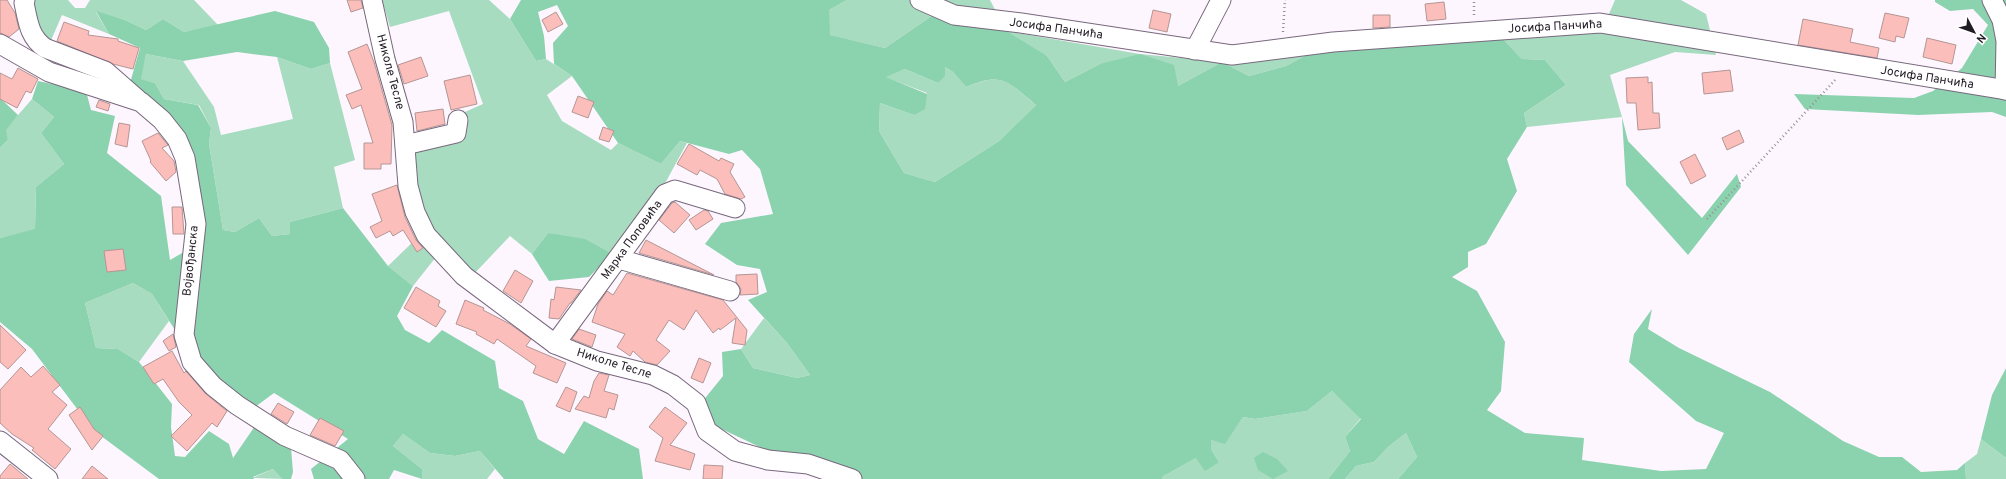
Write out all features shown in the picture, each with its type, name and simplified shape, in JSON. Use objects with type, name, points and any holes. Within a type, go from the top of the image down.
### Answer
[{"type":"street","points":[[25,0],[24,3],[29,29],[36,42],[45,48],[105,72],[141,102]]},
{"type":"street","name":"Николе Тесле","points":[[372,0],[385,59],[403,122],[408,186],[415,212],[426,235],[464,276],[555,344],[597,361],[653,375],[673,385],[696,403],[707,431],[735,451],[768,460],[808,464],[852,479]]},
{"type":"street","name":"Јосифа Панчића","points":[[920,0],[954,16],[1020,23],[1232,55],[1334,42],[1600,23],[2006,90]]},
{"type":"street","points":[[1195,50],[1221,0]]},
{"type":"street","points":[[1992,0],[2002,20],[2006,41],[2006,90]]},
{"type":"street","name":"Војвођанска","points":[[0,44],[49,72],[141,102],[162,120],[177,139],[185,158],[196,224],[184,335],[192,362],[213,386],[237,405],[285,436],[340,460],[355,479]]},
{"type":"street","points":[[405,145],[456,133],[458,120]]},
{"type":"street","name":"Марка Поповића","points":[[555,344],[619,259],[665,194],[675,190],[735,208]]},
{"type":"street","points":[[619,259],[730,291]]},
{"type":"street","points":[[0,441],[48,479]]},
{"type":"path","points":[[1282,49],[1285,0]]},
{"type":"path","points":[[1707,219],[1849,65]]},
{"type":"green space","points":[[32,0],[68,0],[75,8],[85,8],[90,0],[194,0],[218,25],[184,32],[163,19],[146,30],[125,20],[96,12],[109,34],[62,15],[49,45],[34,29]]},
{"type":"green space","points":[[382,0],[489,0],[510,19],[536,61],[546,59],[572,76],[547,95],[562,121],[611,150],[618,143],[661,164],[680,141],[687,143],[657,198],[612,254],[548,233],[532,254],[510,236],[473,275],[428,229],[406,147],[456,133],[458,115],[483,104],[449,11],[390,27]]},
{"type":"green space","points":[[521,0],[847,0],[829,10],[830,35],[885,48],[933,15],[1006,31],[1047,56],[1065,82],[1100,64],[1140,54],[1174,65],[1178,86],[1222,62],[1249,76],[1286,66],[1308,54],[1500,36],[1522,59],[1545,60],[1566,85],[1524,113],[1527,127],[1507,159],[1517,191],[1486,244],[1468,252],[1468,267],[1452,277],[1477,291],[1505,342],[1501,391],[1487,410],[1525,433],[1584,438],[1582,460],[1661,471],[1706,469],[1724,433],[1696,421],[1629,362],[1634,334],[1652,309],[1648,329],[1679,348],[1770,392],[1843,441],[1879,457],[1902,457],[1921,472],[1957,470],[1965,463],[1966,479],[1398,479],[1417,457],[1406,433],[1388,447],[1374,462],[1356,466],[1345,479],[1328,479],[1350,451],[1345,437],[1361,419],[1332,391],[1307,411],[1255,419],[1243,417],[1225,444],[1211,440],[1211,449],[1219,462],[1205,471],[1196,458],[1162,477],[1162,479],[838,479],[766,450],[713,425],[702,402],[723,376],[722,352],[741,349],[753,368],[797,378],[810,375],[787,343],[748,300],[767,292],[760,269],[737,265],[705,244],[721,223],[773,214],[760,169],[742,150],[729,154],[680,141],[661,164],[618,143],[572,76],[554,64],[553,43],[568,26],[557,5],[538,12],[544,36],[546,59],[536,61],[510,19]],"holes":[[[945,67],[953,72],[966,87],[978,82],[989,80],[1004,81],[1036,105],[999,141],[935,182],[904,173],[879,131],[880,103],[914,115],[925,109],[927,94],[886,77],[905,69],[938,83],[945,76]]]},
{"type":"green space","points":[[847,0],[990,0],[1006,31],[1140,54],[1222,62],[1178,86],[1100,64],[1065,82],[1047,56],[933,15],[885,48],[829,35],[829,10]]},
{"type":"green space","points":[[1615,0],[1681,0],[1706,14],[1716,55],[1675,52],[1610,75],[1622,117],[1527,127],[1524,113],[1566,85],[1545,60],[1522,59],[1500,36],[1602,30]]},
{"type":"green space","points":[[1935,0],[2006,0],[2006,117],[1992,112],[1918,115],[1805,109],[1794,94],[1914,98],[1933,91],[1962,68],[1988,25],[1973,9],[1950,11],[1935,2]]},
{"type":"green space","points":[[96,11],[125,20],[146,30],[163,19],[184,32],[275,11],[314,22],[329,48],[330,63],[311,69],[277,57],[237,52],[183,61],[146,54],[141,79],[155,83],[164,99],[198,105],[211,128],[209,144],[223,230],[235,232],[259,218],[272,236],[290,234],[290,222],[343,208],[388,266],[413,286],[397,316],[405,330],[429,343],[442,330],[495,361],[499,388],[523,401],[538,439],[564,454],[584,421],[639,449],[643,479],[504,479],[480,451],[455,456],[430,453],[403,434],[393,446],[422,469],[422,479],[394,470],[389,479],[314,479],[311,469],[348,439],[274,393],[255,407],[212,373],[175,330],[152,294],[133,283],[85,303],[96,348],[118,349],[139,362],[172,404],[171,427],[175,456],[185,457],[209,431],[229,444],[233,458],[255,426],[291,448],[293,472],[291,479],[282,479],[273,469],[253,477],[254,479],[159,479],[93,430],[32,349],[0,322],[0,238],[35,229],[36,187],[64,164],[41,133],[54,117],[32,99],[38,81],[86,91],[91,110],[115,116],[107,153],[161,196],[170,260],[189,249],[182,132],[130,83],[140,48],[109,34]]},
{"type":"green space","points":[[146,54],[183,61],[214,107],[221,135],[293,119],[277,57],[311,69],[330,63],[355,160],[334,167],[343,208],[290,222],[290,234],[272,236],[259,218],[235,232],[223,230],[209,144],[211,128],[199,105],[164,99],[155,83],[140,79]]},
{"type":"green space","points":[[1308,54],[1286,66],[1249,76],[1222,62]]},
{"type":"green space","points":[[945,67],[953,72],[966,87],[989,80],[1005,81],[1019,90],[1036,105],[999,141],[935,182],[904,173],[879,131],[880,103],[914,115],[927,93],[885,77],[905,69],[938,83]]},
{"type":"green space","points":[[0,98],[18,115],[6,130],[8,140],[0,148]]},
{"type":"green space","points":[[32,99],[54,117],[41,133],[64,164],[36,187],[35,230],[0,238],[0,148],[8,140],[5,130]]},
{"type":"green space","points":[[1622,117],[1628,141],[1702,218],[1737,174],[1741,187],[1688,255],[1626,185]]},
{"type":"green space","points":[[548,233],[585,239],[612,254],[589,277],[549,281],[532,254]]},
{"type":"green space","points":[[419,236],[436,257],[413,286],[388,266]]},
{"type":"green space","points":[[133,283],[152,294],[169,321],[139,362],[118,349],[96,348],[85,303]]},
{"type":"green space","points":[[764,318],[787,343],[810,375],[797,378],[753,368],[741,349]]},
{"type":"green space","points":[[2006,368],[2006,458],[1981,439],[1992,395]]},
{"type":"green space","points":[[1332,391],[1361,418],[1345,437],[1350,451],[1328,479],[1162,479],[1162,477],[1196,458],[1219,462],[1211,449],[1211,440],[1225,443],[1243,417],[1255,419],[1307,411]]},
{"type":"green space","points":[[1406,433],[1417,457],[1398,479],[1345,479],[1356,466],[1374,462],[1388,447]]},
{"type":"green space","points":[[403,434],[430,453],[455,456],[480,451],[495,469],[487,479],[422,479],[422,469],[393,446]]},
{"type":"green space","points":[[1981,439],[2006,458],[2006,479],[1966,479],[1965,463],[1977,454]]},
{"type":"green space","points":[[1263,452],[1277,459],[1288,471],[1273,479],[1258,470],[1254,458]]},
{"type":"green space","points":[[273,469],[282,479],[252,478]]},
{"type":"building","points":[[0,0],[7,0],[15,13],[19,29],[9,37],[0,33]]},
{"type":"building","points":[[347,0],[361,0],[363,8],[351,12]]},
{"type":"building","points":[[1444,2],[1446,19],[1427,21],[1425,4]]},
{"type":"building","points":[[1153,10],[1171,14],[1167,32],[1149,28]]},
{"type":"building","points":[[556,12],[563,24],[548,32],[542,20]]},
{"type":"building","points":[[1885,13],[1909,18],[1904,38],[1896,36],[1895,42],[1879,38]]},
{"type":"building","points":[[1373,15],[1390,15],[1390,27],[1373,28]]},
{"type":"building","points":[[1803,19],[1853,29],[1850,42],[1879,48],[1877,58],[1798,45]]},
{"type":"building","points":[[64,22],[89,31],[88,35],[118,39],[118,41],[139,48],[133,69],[113,64],[57,41]]},
{"type":"building","points":[[1927,38],[1956,45],[1952,64],[1923,57]]},
{"type":"building","points":[[367,44],[374,62],[392,125],[391,164],[381,164],[381,169],[364,169],[364,143],[373,143],[361,105],[352,109],[346,95],[362,89],[348,52]]},
{"type":"building","points":[[421,57],[428,76],[404,84],[398,65]]},
{"type":"building","points":[[18,68],[38,79],[31,93],[26,91],[17,108],[0,99],[0,73],[12,79]]},
{"type":"building","points":[[1730,70],[1733,91],[1704,94],[1702,73]]},
{"type":"building","points":[[470,75],[477,104],[451,110],[444,81]]},
{"type":"building","points":[[1648,77],[1648,83],[1652,82],[1653,113],[1659,113],[1660,128],[1638,130],[1636,103],[1627,103],[1626,78]]},
{"type":"building","points":[[578,96],[594,102],[588,118],[572,112]]},
{"type":"building","points":[[99,100],[110,104],[108,111],[96,107]]},
{"type":"building","points":[[443,109],[445,124],[417,131],[415,113]]},
{"type":"building","points":[[119,123],[130,125],[127,147],[115,144]]},
{"type":"building","points":[[603,127],[614,131],[609,142],[599,139]]},
{"type":"building","points":[[1739,130],[1744,142],[1727,150],[1722,138]]},
{"type":"building","points":[[158,133],[168,145],[162,148],[174,161],[176,172],[166,181],[150,162],[151,161],[142,141]]},
{"type":"building","points":[[689,144],[719,161],[721,158],[734,164],[730,172],[745,197],[741,199],[725,194],[717,179],[700,170],[697,175],[677,164]]},
{"type":"building","points":[[1695,154],[1706,176],[1691,184],[1680,162]]},
{"type":"building","points":[[397,185],[405,217],[416,240],[423,248],[417,252],[403,230],[393,236],[390,231],[376,238],[370,227],[382,221],[372,194]]},
{"type":"building","points":[[675,202],[690,215],[674,233],[659,220],[672,203]]},
{"type":"building","points":[[172,207],[182,207],[184,234],[173,234]]},
{"type":"building","points":[[704,210],[708,211],[713,219],[696,230],[689,220]]},
{"type":"building","points":[[646,240],[714,275],[639,253]]},
{"type":"building","points":[[123,249],[126,270],[107,272],[104,251]]},
{"type":"building","points":[[515,270],[533,281],[521,303],[503,291]]},
{"type":"building","points":[[627,273],[723,300],[747,330],[745,345],[732,343],[736,318],[720,330],[719,328],[713,333],[696,310],[684,330],[669,320],[656,340],[670,351],[657,365],[645,362],[633,351],[630,356],[617,347],[625,334],[592,322],[598,304],[607,291],[613,295]]},
{"type":"building","points":[[757,274],[758,294],[740,295],[741,289],[736,282],[736,275]]},
{"type":"building","points":[[416,287],[440,301],[438,306],[446,311],[436,327],[404,308]]},
{"type":"building","points":[[556,287],[581,290],[559,319],[549,318],[551,299],[554,300]]},
{"type":"building","points":[[465,300],[484,308],[483,310],[510,324],[531,339],[526,346],[566,363],[557,383],[533,373],[536,366],[497,339],[494,344],[476,334],[477,332],[456,324]]},
{"type":"building","points":[[0,325],[26,350],[8,369],[0,362]]},
{"type":"building","points":[[579,329],[596,335],[592,347],[572,339]]},
{"type":"building","points":[[173,334],[176,347],[169,351],[163,341]]},
{"type":"building","points":[[172,351],[184,373],[186,371],[205,393],[227,411],[217,427],[212,423],[187,451],[171,436],[192,415],[179,402],[163,379],[154,384],[143,367]]},
{"type":"building","points":[[699,358],[711,363],[703,383],[691,378]]},
{"type":"building","points":[[43,366],[60,385],[52,392],[67,405],[48,429],[71,449],[55,469],[32,450],[34,448],[12,434],[0,423],[0,390],[21,367],[31,377]]},
{"type":"building","points":[[599,373],[609,375],[604,391],[618,395],[614,410],[609,408],[606,418],[575,409],[584,396],[589,398],[594,381]]},
{"type":"building","points":[[566,387],[577,392],[570,412],[556,406]]},
{"type":"building","points":[[278,403],[294,412],[287,424],[271,414]]},
{"type":"building","points":[[80,407],[94,429],[103,436],[92,450],[69,415]]},
{"type":"building","points":[[665,407],[687,423],[670,445],[695,454],[690,470],[655,461],[663,438],[649,427]]},
{"type":"building","points":[[320,418],[344,431],[335,446],[310,435]]},
{"type":"building","points":[[10,464],[28,479],[0,479],[0,476]]},
{"type":"building","points":[[704,465],[723,466],[722,479],[703,479]]},
{"type":"building","points":[[92,466],[108,479],[82,479]]}]
